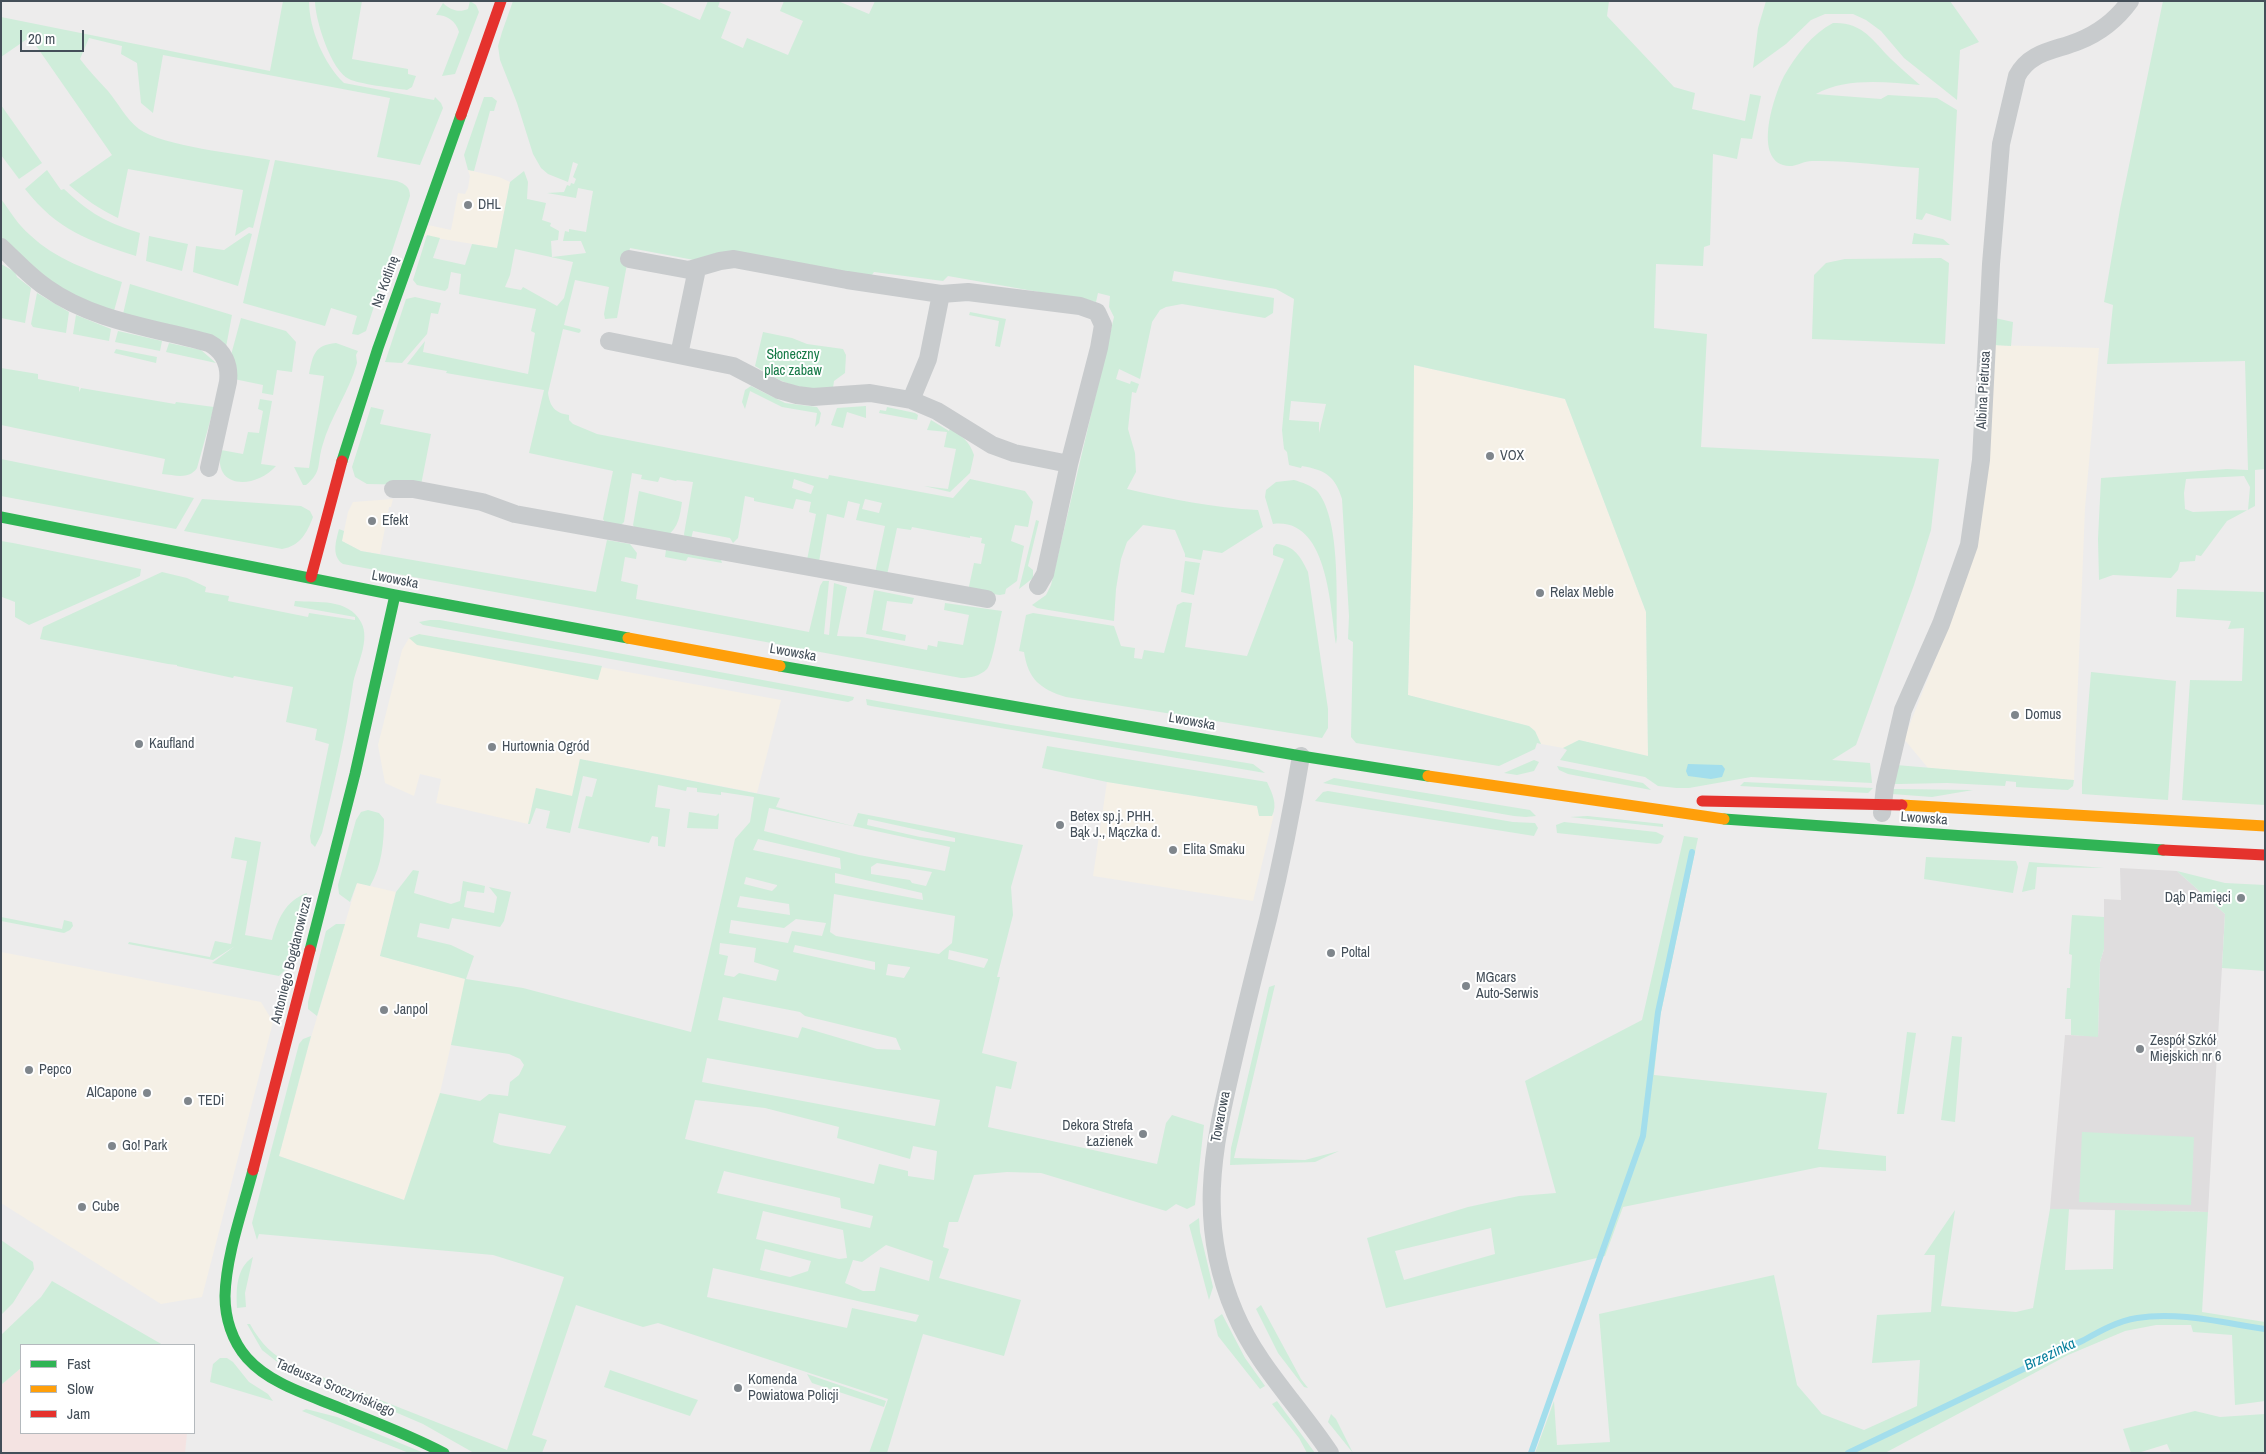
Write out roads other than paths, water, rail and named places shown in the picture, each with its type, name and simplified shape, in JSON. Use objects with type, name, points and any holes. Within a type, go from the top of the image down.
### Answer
[{"type":"main road","name":"Na Kotlinę","points":[[311,578],[332,490],[378,348],[501,1]]},
{"type":"main road","name":"Lwowska","points":[[1,517],[395,595],[854,680],[1301,756],[1583,800],[1744,822],[2265,856]]},
{"type":"main road","name":"Antoniego Bogdanowicza","points":[[231,1332],[225,1302],[228,1270],[354,774],[395,595]]},
{"type":"main road","name":"Lwowska","points":[[1583,800],[1677,801]]},
{"type":"main road","name":"Lwowska","points":[[1694,801],[1883,804],[2265,826]]},
{"type":"main road","name":"Tadeusza Sroczyńskiego","points":[[231,1332],[243,1355],[256,1369],[273,1380],[297,1392],[393,1429],[444,1453]]},
{"type":"street","name":"Albina Pietrusa","points":[[1882,831],[1885,787],[1903,710],[1941,624],[1969,545],[1980,460],[1991,264],[2001,144],[2017,76],[2022,67],[2038,55],[2079,41],[2099,31],[2116,17],[2130,1]]},
{"type":"street","points":[[1,247],[36,280],[74,304],[116,319],[209,343],[221,352],[229,374],[209,468]]},
{"type":"street","points":[[629,259],[685,270],[697,269],[720,261],[734,259],[941,294],[962,291],[1070,305],[1094,310],[1099,315],[1103,325],[1100,342],[1069,464],[1045,574],[1038,586]]},
{"type":"street","points":[[679,355],[697,269]]},
{"type":"street","points":[[912,400],[928,359],[941,294]]},
{"type":"street","points":[[609,341],[733,366],[779,390],[798,396],[870,394],[912,400],[937,411],[992,445],[1014,452],[1069,464]]},
{"type":"street","points":[[393,489],[413,489],[473,500],[515,514],[728,551],[987,600]]},
{"type":"street","name":"Towarowa","points":[[1301,756],[1272,900],[1219,1119],[1212,1167],[1210,1210],[1226,1288],[1244,1333],[1270,1372],[1313,1426],[1330,1453]]},
{"type":"water","points":[[1688,764],[1722,765],[1725,769],[1722,777],[1711,779],[1688,776],[1686,771]]},
{"type":"waterway","points":[[1531,1453],[1643,1136],[1658,1012],[1692,852]]},
{"type":"waterway","name":"Brzezinka","points":[[1848,1453],[2123,1321],[2153,1316],[2169,1316],[2265,1329]]},
{"type":"place","name":"DHL","points":[[468,205]]},
{"type":"place","name":"VOX","points":[[1490,456]]},
{"type":"place","name":"Efekt","points":[[372,521]]},
{"type":"place","name":"Relax Meble","points":[[1540,593]]},
{"type":"place","name":"Domus","points":[[2015,715]]},
{"type":"place","name":"Kaufland","points":[[139,744]]},
{"type":"place","name":"Hurtownia Ogród","points":[[492,747]]},
{"type":"place","name":"Betex sp.j. PHH. Bąk J., Mączka d.","points":[[1060,825]]},
{"type":"place","name":"Elita Smaku","points":[[1173,850]]},
{"type":"place","name":"Dąb Pamięci","points":[[2241,898]]},
{"type":"place","name":"Poltal","points":[[1331,953]]},
{"type":"place","name":"MGcars Auto-Serwis","points":[[1466,986]]},
{"type":"place","name":"Janpol","points":[[384,1010]]},
{"type":"place","name":"Zespół Szkół Miejskich nr 6","points":[[2140,1049]]},
{"type":"place","name":"Pepco","points":[[29,1070]]},
{"type":"place","name":"AlCapone","points":[[147,1093]]},
{"type":"place","name":"TEDi","points":[[188,1101]]},
{"type":"place","name":"Dekora Strefa Łazienek","points":[[1143,1134]]},
{"type":"place","name":"Go! Park","points":[[112,1146]]},
{"type":"place","name":"Cube","points":[[82,1207]]},
{"type":"place","name":"Komenda Powiatowa Policji","points":[[738,1388]]},
{"type":"park label","name":"Słoneczny plac zabaw","points":[[793,364]]}]
